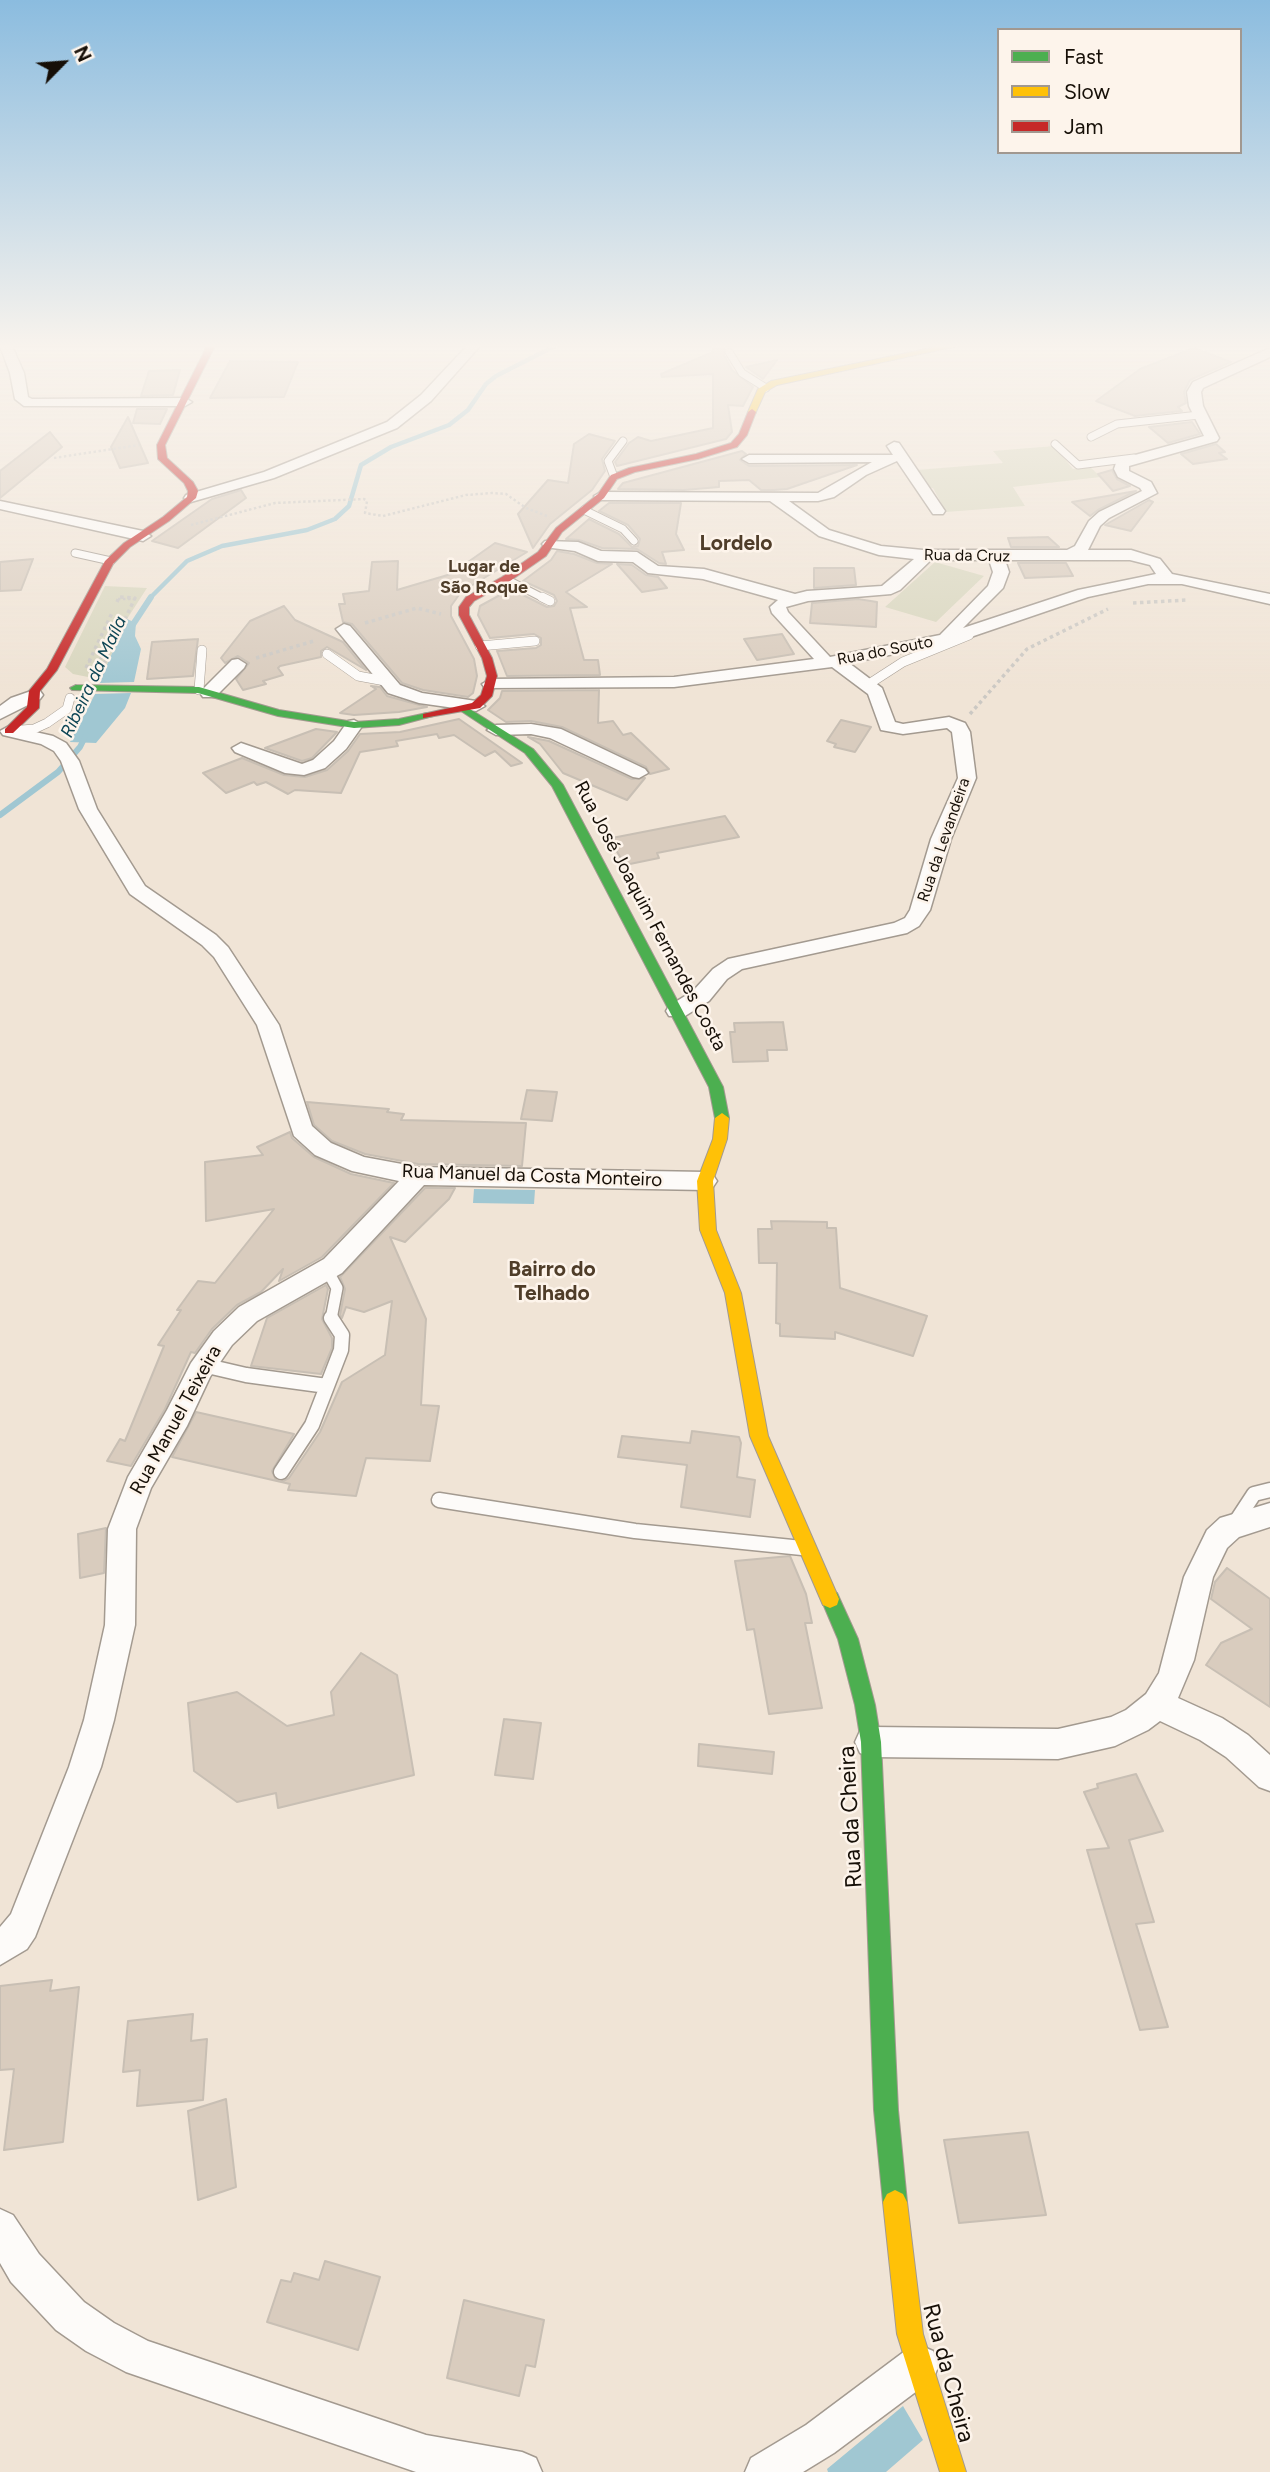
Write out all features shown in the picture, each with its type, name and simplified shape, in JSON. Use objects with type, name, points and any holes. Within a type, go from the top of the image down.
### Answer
[{"type":"street","points":[[166,461],[188,482],[192,491],[191,498]]},
{"type":"street","points":[[5,734],[32,711],[36,693],[57,659],[82,608],[111,561],[127,545],[191,498],[269,475],[303,461]]},
{"type":"street","points":[[36,693],[50,703],[97,684],[204,691],[278,713],[354,725],[399,722],[471,708],[484,700],[491,684],[490,667],[463,611],[466,603],[542,554],[554,537],[601,496],[614,477],[669,461]]},
{"type":"street","name":"Rua da Cruz","points":[[751,461],[771,488],[816,528],[833,537],[879,550],[926,555],[1124,555],[1143,557],[1159,566],[1165,578]]},
{"type":"street","points":[[601,496],[771,488],[824,496],[861,472],[884,461]]},
{"type":"street","points":[[902,461],[938,511]]},
{"type":"street","points":[[1066,557],[1081,549],[1094,524],[1104,515],[1150,493],[1146,485],[1121,472],[1122,463],[1126,461]]},
{"type":"street","points":[[0,505],[146,532]]},
{"type":"street","points":[[554,537],[598,556],[638,557],[658,571],[704,574],[794,599]]},
{"type":"street","points":[[926,555],[894,587],[885,591],[794,599],[780,604],[778,610],[830,662],[869,684],[878,695],[884,722],[891,728],[903,729],[943,722],[959,727]]},
{"type":"street","points":[[942,639],[995,588],[1001,572],[996,556]]},
{"type":"street","name":"Rua do Souto","points":[[491,684],[683,681],[830,662],[942,639],[1101,589],[1139,580],[1165,578],[1196,582],[1270,598]]},
{"type":"street","points":[[347,632],[387,683],[412,696],[471,708]]},
{"type":"street","points":[[57,659],[59,673],[70,693]]},
{"type":"street","points":[[204,691],[238,664]]},
{"type":"street","points":[[0,714],[36,693]]},
{"type":"street","points":[[5,734],[70,693]]},
{"type":"street","name":"Rua José Joaquim Fernandes Costa","points":[[471,708],[496,730],[529,751],[557,785],[716,1087],[720,1103],[720,1139],[705,1181]]},
{"type":"street","points":[[241,748],[291,769],[304,770],[319,764],[340,745],[354,725]]},
{"type":"street","name":"Rua da Levandeira","points":[[677,1011],[701,996],[720,974],[735,964],[900,928],[912,922],[920,910],[941,839],[966,783],[964,741],[959,727]]},
{"type":"street","points":[[496,730],[535,729],[558,733],[597,755],[639,773]]},
{"type":"street","name":"Rua Manuel da Costa Monteiro","points":[[5,734],[47,740],[60,747],[70,761],[88,809],[137,890],[209,940],[228,962],[258,1006],[275,1044],[299,1123],[307,1136],[323,1149],[346,1161],[374,1169],[418,1176],[705,1181]]},
{"type":"street","name":"Rua Manuel Teixeira","points":[[0,1948],[15,1937],[29,1911],[85,1766],[99,1720],[120,1625],[122,1529],[127,1509],[138,1485],[177,1418],[203,1365],[223,1338],[248,1314],[327,1270],[350,1250],[418,1176]]},
{"type":"street","name":"Rua da Cheira","points":[[705,1181],[708,1230],[733,1293],[752,1411],[759,1436],[848,1639],[860,1682],[871,1742],[886,2110],[904,2297],[910,2334],[953,2472]]},
{"type":"street","points":[[871,1742],[1058,1744],[1115,1731],[1157,1704],[1179,1660],[1199,1577],[1208,1553],[1217,1539],[1233,1526],[1270,1515]]},
{"type":"street","points":[[1157,1704],[1211,1729],[1237,1746],[1270,1776]]},
{"type":"street","points":[[0,2228],[25,2268],[62,2309],[100,2337],[140,2358],[426,2455],[522,2472]]},
{"type":"street","points":[[765,2472],[820,2439],[919,2365]]},
{"type":"lane","points":[[608,461],[614,477]]},
{"type":"lane","points":[[1071,461],[1078,465],[1108,461]]},
{"type":"lane","points":[[584,510],[623,529],[634,541]]},
{"type":"lane","points":[[75,553],[111,561]]},
{"type":"lane","points":[[506,579],[550,601]]},
{"type":"lane","points":[[869,684],[903,662],[987,626]]},
{"type":"lane","points":[[480,646],[535,641]]},
{"type":"lane","points":[[202,650],[204,691]]},
{"type":"lane","points":[[327,654],[358,676],[387,683]]},
{"type":"lane","points":[[281,1472],[311,1429],[342,1340],[331,1319],[337,1288],[327,1270]]},
{"type":"lane","points":[[203,1365],[246,1375],[327,1386]]},
{"type":"lane","points":[[1233,1526],[1254,1494],[1270,1490]]},
{"type":"lane","points":[[439,1500],[635,1531],[807,1549]]},
{"type":"path","points":[[146,532],[205,522],[269,504],[361,499],[367,501],[365,513],[383,516],[466,495],[501,493],[526,508],[547,516],[554,537]]},
{"type":"path","points":[[119,597],[135,598],[108,653],[97,684],[99,685],[83,680],[89,661],[119,597]]},
{"type":"path","points":[[1127,604],[1188,600]]},
{"type":"path","points":[[959,727],[1027,649],[1113,606]]},
{"type":"path","points":[[238,664],[417,608],[436,611],[471,628]]},
{"type":"path","points":[[89,661],[100,661],[103,653],[108,653]]},
{"type":"shaded area","points":[[1002,461],[1067,461],[1073,469],[1090,467],[1101,477],[1013,487],[1025,506],[946,512],[933,488],[929,488],[917,470],[1003,463]]},
{"type":"shaded area","points":[[935,562],[984,576],[936,622],[885,607]]},
{"type":"shaded area","points":[[105,586],[147,588],[127,619],[99,683],[93,678],[73,674],[65,667]]},
{"type":"water","points":[[127,619],[136,623],[135,636],[141,649],[134,682],[99,683]]},
{"type":"water","points":[[131,693],[125,708],[96,743],[70,742],[95,694]]},
{"type":"water","points":[[474,1189],[535,1190],[534,1204],[473,1203]]},
{"type":"water","points":[[903,2406],[923,2440],[886,2472],[828,2472],[827,2469]]},
{"type":"building","points":[[12,461],[45,461],[0,498],[0,471]]},
{"type":"building","points":[[117,461],[148,463],[120,468]]},
{"type":"building","points":[[571,461],[603,461],[605,471],[592,490],[550,524],[533,548],[518,514],[548,480],[568,483]]},
{"type":"building","points":[[615,461],[636,461],[617,466]]},
{"type":"building","points":[[703,461],[742,461],[749,466],[857,465],[787,489],[761,490],[749,480],[719,481],[719,487],[684,490],[618,489],[623,483]]},
{"type":"building","points":[[1112,470],[1117,479],[1130,486],[1113,491],[1098,474]]},
{"type":"building","points":[[241,490],[246,498],[178,548],[152,541],[212,499]]},
{"type":"building","points":[[1136,491],[1090,516],[1072,502]]},
{"type":"building","points":[[1149,500],[1153,502],[1131,531],[1105,525]]},
{"type":"building","points":[[609,503],[681,503],[676,534],[684,550],[662,552],[666,564],[659,563],[637,549],[602,548],[579,540],[566,539],[589,519],[619,534],[632,547],[638,546],[640,539],[628,525],[599,511]]},
{"type":"building","points":[[1048,537],[1059,547],[1011,547],[1008,538]]},
{"type":"building","points":[[495,543],[527,552],[461,592],[451,606],[451,616],[474,659],[477,676],[473,693],[468,697],[423,690],[402,683],[352,624],[343,622],[339,604],[345,604],[343,594],[369,591],[372,562],[398,561],[397,590],[451,574]]},
{"type":"building","points":[[557,551],[597,563],[612,564],[566,592],[587,607],[570,608],[584,660],[598,660],[600,675],[507,676],[497,651],[536,648],[541,645],[541,638],[534,634],[490,638],[478,615],[480,606],[511,589],[547,607],[554,606],[557,601],[554,595],[523,581],[551,560]]},
{"type":"building","points":[[33,559],[21,590],[0,591],[0,562]]},
{"type":"building","points":[[1018,563],[1066,563],[1073,576],[1025,578]]},
{"type":"building","points":[[617,564],[632,565],[646,575],[658,577],[667,588],[642,592]]},
{"type":"building","points":[[814,568],[854,568],[856,585],[814,588]]},
{"type":"building","points":[[858,599],[877,602],[876,627],[810,623],[812,603]]},
{"type":"building","points":[[284,606],[295,620],[343,642],[366,670],[327,647],[321,651],[321,657],[280,666],[278,668],[283,675],[263,681],[266,684],[243,690],[236,679],[249,663],[238,656],[225,663],[221,658],[250,621]]},
{"type":"building","points":[[782,634],[794,654],[757,660],[744,639]]},
{"type":"building","points":[[198,639],[193,676],[147,679],[152,642]]},
{"type":"building","points":[[371,686],[380,687],[387,696],[427,707],[399,712],[354,715],[340,713],[376,689]]},
{"type":"building","points":[[599,690],[598,723],[613,721],[623,735],[631,733],[669,769],[650,774],[646,767],[562,727],[531,721],[506,722],[488,710],[500,698],[502,691]]},
{"type":"building","points":[[459,719],[522,763],[511,766],[495,751],[485,756],[454,735],[439,738],[437,734],[396,741],[398,746],[360,752],[341,793],[295,790],[288,794],[266,782],[257,785],[254,782],[226,793],[203,773],[242,758],[284,775],[305,777],[327,770],[348,751],[360,734],[400,732]]},
{"type":"building","points":[[841,720],[871,727],[855,752],[834,747],[836,744],[827,741]]},
{"type":"building","points":[[316,729],[337,732],[312,758],[302,761],[265,748]]},
{"type":"building","points":[[528,737],[549,741],[632,779],[645,778],[627,800],[563,773],[540,744]]},
{"type":"building","points":[[725,816],[739,837],[657,853],[659,858],[625,865],[613,845],[615,844],[612,838]]},
{"type":"building","points":[[783,1022],[787,1050],[767,1050],[768,1061],[733,1062],[730,1032],[735,1032],[734,1023]]},
{"type":"building","points":[[527,1090],[557,1092],[552,1121],[521,1119]]},
{"type":"building","points":[[307,1102],[389,1109],[387,1112],[404,1114],[401,1120],[526,1123],[522,1166],[418,1164],[365,1154],[332,1141],[314,1125]]},
{"type":"building","points":[[290,1132],[292,1138],[314,1157],[351,1174],[394,1183],[322,1257],[279,1281],[283,1269],[261,1292],[237,1305],[212,1329],[195,1353],[191,1352],[165,1409],[131,1466],[107,1461],[120,1439],[125,1441],[164,1346],[158,1345],[181,1310],[177,1310],[198,1281],[215,1283],[274,1209],[206,1221],[205,1162],[263,1155],[257,1147]]},
{"type":"building","points":[[425,1188],[455,1188],[449,1199],[405,1242],[390,1237],[426,1319],[421,1405],[439,1406],[430,1461],[366,1458],[356,1496],[288,1490],[290,1484],[281,1482],[289,1478],[320,1432],[342,1382],[385,1355],[392,1301],[364,1312],[346,1307],[342,1318],[340,1315],[345,1289],[340,1277]]},
{"type":"building","points":[[771,1221],[827,1222],[827,1228],[836,1228],[840,1288],[927,1316],[913,1356],[835,1332],[835,1339],[780,1336],[780,1324],[776,1323],[777,1263],[759,1263],[758,1229],[772,1229]]},
{"type":"building","points":[[326,1285],[328,1289],[322,1319],[332,1338],[332,1348],[321,1374],[251,1366],[267,1318]]},
{"type":"building","points":[[196,1412],[294,1434],[272,1471],[276,1480],[281,1482],[172,1457]]},
{"type":"building","points":[[692,1431],[739,1437],[741,1443],[737,1477],[755,1480],[750,1517],[681,1507],[687,1465],[618,1457],[622,1436],[690,1443]]},
{"type":"building","points":[[106,1528],[104,1573],[80,1578],[78,1534]]},
{"type":"building","points":[[790,1556],[806,1594],[812,1623],[805,1623],[822,1708],[769,1714],[754,1629],[747,1630],[735,1561]]},
{"type":"building","points":[[1227,1568],[1270,1599],[1270,1707],[1206,1665],[1221,1643],[1252,1629],[1211,1599],[1215,1582]]},
{"type":"building","points":[[361,1653],[397,1675],[414,1775],[278,1808],[276,1793],[237,1802],[194,1771],[188,1703],[237,1692],[287,1726],[334,1715],[331,1692]]},
{"type":"building","points":[[504,1719],[541,1723],[533,1779],[495,1775]]},
{"type":"building","points":[[699,1744],[774,1752],[772,1774],[698,1766]]},
{"type":"building","points":[[1136,1774],[1163,1831],[1129,1840],[1154,1922],[1136,1924],[1168,2027],[1140,2030],[1087,1850],[1109,1848],[1084,1792],[1098,1788],[1097,1784]]},
{"type":"building","points":[[52,1980],[50,1991],[79,1987],[63,2142],[4,2150],[14,2069],[0,2070],[0,1986]]},
{"type":"building","points":[[193,2014],[191,2041],[207,2039],[203,2100],[137,2106],[140,2070],[123,2072],[128,2021]]},
{"type":"building","points":[[226,2099],[236,2187],[198,2200],[188,2111]]},
{"type":"building","points":[[1028,2132],[1046,2215],[959,2223],[944,2140]]},
{"type":"building","points":[[325,2261],[380,2277],[358,2350],[267,2322],[281,2280],[291,2282],[294,2273],[319,2280]]},
{"type":"building","points":[[464,2300],[544,2320],[535,2367],[526,2365],[519,2396],[447,2378]]},
{"type":"waterway","name":"Ribeira da Maíla","points":[[151,597],[187,561],[222,546],[307,530],[335,519],[349,506],[361,465],[367,461]]},
{"type":"waterway","name":"Ribeira da Maíla","points":[[130,629],[151,597]]},
{"type":"waterway","name":"Ribeira da Maíla","points":[[0,815],[58,772],[80,747],[86,735]]},
{"type":"traffic: fast","points":[[76,688],[199,690],[278,713],[354,725],[399,722],[427,716]]},
{"type":"traffic: fast","points":[[465,709],[529,751],[557,785],[716,1087],[722,1118]]},
{"type":"traffic: fast","points":[[830,1599],[848,1639],[865,1705],[871,1742],[886,2110],[895,2202]]},
{"type":"traffic: slow","points":[[722,1118],[720,1139],[705,1181],[708,1230],[733,1293],[759,1436],[830,1599]]},
{"type":"traffic: slow","points":[[895,2202],[910,2334],[953,2472]]},
{"type":"traffic: jam","points":[[9,731],[33,708],[35,691],[52,670],[109,563],[127,545],[166,519],[191,498],[193,491],[188,482],[166,461]]},
{"type":"traffic: jam","points":[[427,716],[476,706],[486,696],[492,676],[487,658],[464,615],[464,607],[470,599],[506,579],[542,554],[559,530],[601,496],[614,477],[632,470],[673,461]]},
{"type":"district","name":"Lordelo","points":[[736,544]]},
{"type":"district","name":"Lugar de São Roque","points":[[484,577]]},
{"type":"district","name":"Bairro do Telhado","points":[[552,1282]]}]
